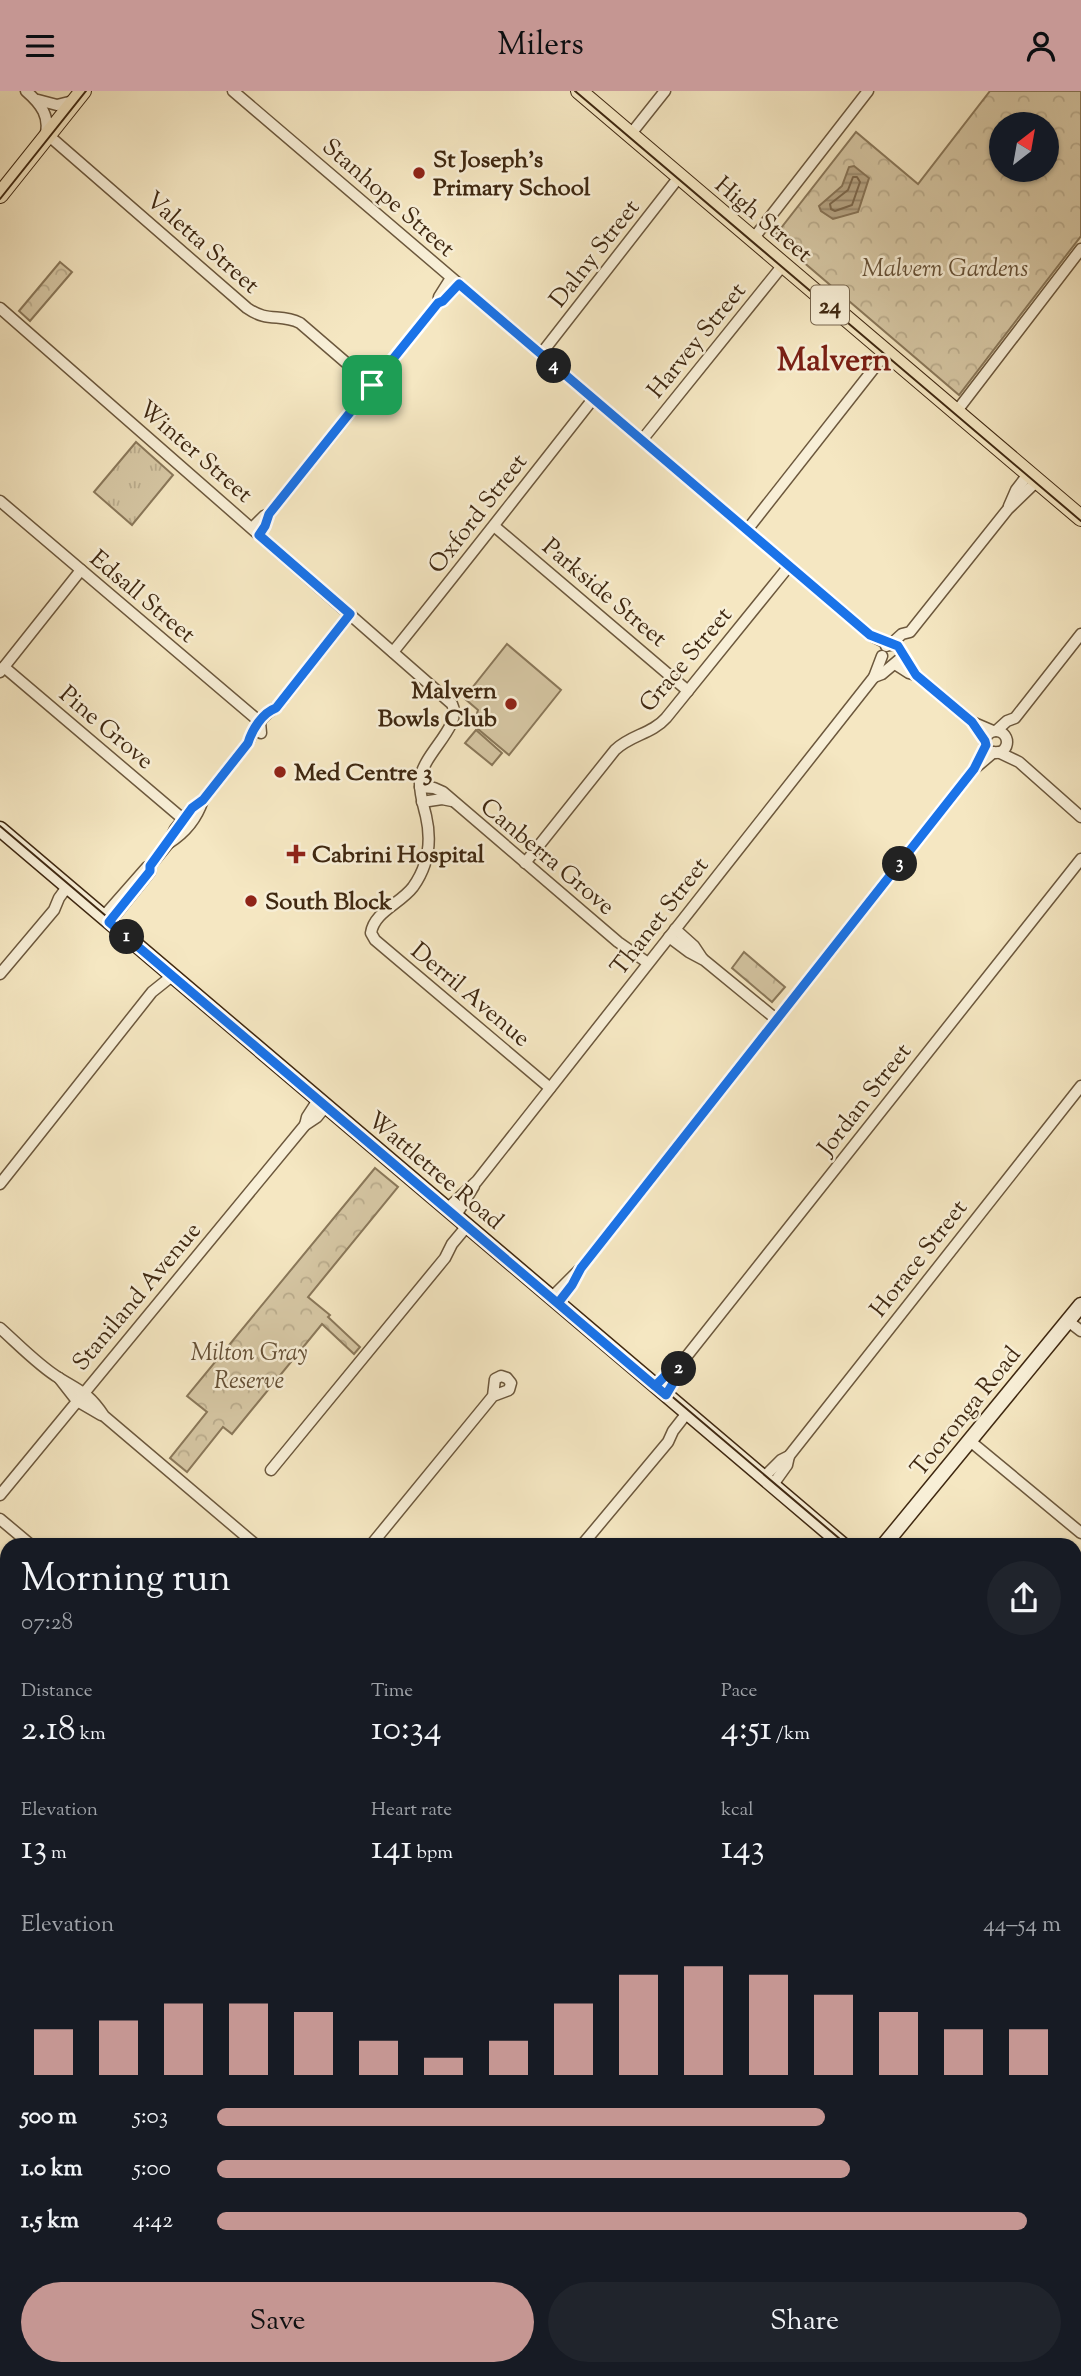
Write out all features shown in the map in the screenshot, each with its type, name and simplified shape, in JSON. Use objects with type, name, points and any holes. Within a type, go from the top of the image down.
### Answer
[{"type":"main road","name":"High Street","points":[[579,91],[886,353],[1080,514]]},
{"type":"main road","points":[[0,195],[80,94]]},
{"type":"main road","name":"Wattletree Road","points":[[0,829],[835,1538]]},
{"type":"main road","name":"Tooronga Road","points":[[890,1538],[1081,1305]]},
{"type":"street","name":"Stanhope Street","points":[[233,91],[886,649]]},
{"type":"street","points":[[630,135],[665,91]]},
{"type":"street","points":[[753,239],[868,91]]},
{"type":"street","points":[[29,94],[43,103],[58,105],[69,103],[80,94]]},
{"type":"street","points":[[29,94],[41,106],[47,120],[45,139]]},
{"type":"street","name":"Valetta Street","points":[[45,139],[247,308],[264,318],[290,319],[300,323],[372,385]]},
{"type":"street","name":"Dalny Street","points":[[541,354],[679,177]]},
{"type":"street","points":[[956,412],[1081,249]]},
{"type":"street","name":"Harvey Street","points":[[642,440],[783,265]]},
{"type":"street","points":[[256,532],[265,526],[269,514],[438,303],[439,297],[455,281]]},
{"type":"street","name":"Winter Street","points":[[0,308],[447,699],[455,713],[450,727],[427,759],[420,787]]},
{"type":"street","points":[[747,530],[886,353]]},
{"type":"street","name":"Oxford Street","points":[[393,652],[593,399]]},
{"type":"street","points":[[910,632],[902,634],[886,649],[886,662],[898,659],[909,640],[910,632],[1008,509],[1016,490],[1033,477]]},
{"type":"street","name":"Edsall Street","points":[[0,501],[260,727]]},
{"type":"street","name":"Parkside Street","points":[[494,526],[688,691]]},
{"type":"street","name":"Grace Street","points":[[525,863],[615,750],[629,739],[660,725],[789,566]]},
{"type":"street","points":[[2,669],[81,570]]},
{"type":"street","points":[[106,920],[150,871],[150,866],[183,819],[203,800],[248,743],[251,733],[260,727],[269,711],[276,708],[350,614]]},
{"type":"street","points":[[991,748],[1004,748],[1015,718],[1081,634]]},
{"type":"street","points":[[886,649],[898,646],[898,659],[972,722],[991,748],[1019,762],[1080,815]]},
{"type":"street","name":"Thanet Street","points":[[271,1470],[445,1258],[457,1249],[460,1221],[477,1181],[874,677],[886,649]]},
{"type":"street","name":"Thanet Street","points":[[874,677],[882,674],[898,659]]},
{"type":"street","name":"Pine Grove","points":[[2,669],[183,819]]},
{"type":"street","points":[[991,748],[988,735],[1015,718]]},
{"type":"street","points":[[972,722],[1002,733],[1019,762]]},
{"type":"street","points":[[554,1301],[572,1285],[581,1268],[991,748]]},
{"type":"street","points":[[420,787],[422,802]]},
{"type":"street","name":"Canberra Grove","points":[[420,787],[439,790],[618,942],[626,954],[646,966]]},
{"type":"street","name":"Canberra Grove","points":[[422,802],[443,799],[452,801]]},
{"type":"street","points":[[168,844],[181,835],[193,820],[203,800]]},
{"type":"street","name":"Derril Avenue","points":[[422,802],[430,839],[425,862],[410,891],[378,917],[371,933],[375,940],[550,1088]]},
{"type":"street","name":"Jordan Street","points":[[660,1391],[679,1373],[679,1366],[1081,859]]},
{"type":"street","points":[[0,974],[54,909],[66,903],[71,890]]},
{"type":"street","points":[[672,933],[689,953],[704,960],[776,1020]]},
{"type":"street","points":[[0,1184],[168,972]]},
{"type":"street","name":"Horace Street","points":[[768,1482],[787,1465],[789,1456],[1081,1086]]},
{"type":"street","name":"Staniland Avenue","points":[[0,1495],[305,1125],[317,1117],[322,1103]]},
{"type":"street","points":[[1068,1321],[1081,1331]]},
{"type":"street","points":[[0,1328],[59,1378],[76,1386],[81,1397],[248,1538]]},
{"type":"street","points":[[377,1538],[493,1396]]},
{"type":"street","points":[[588,1538],[668,1442],[678,1436],[690,1416]]},
{"type":"street","points":[[970,1441],[1081,1532]]},
{"type":"street","points":[[0,1519],[23,1538]]},
{"type":"green space","name":"Malvern Gardens","points":[[990,91],[1081,91],[1081,236],[959,395],[774,237],[856,132],[918,184]]},
{"type":"green space","points":[[60,262],[72,272],[30,321],[19,311]]},
{"type":"green space","points":[[136,442],[173,475],[132,525],[94,492]]},
{"type":"green space","name":"Malvern Bowls Club","points":[[507,644],[561,690],[509,755],[472,724],[478,710],[464,698]]},
{"type":"green space","points":[[476,730],[502,753],[492,765],[465,743]]},
{"type":"green space","points":[[744,952],[785,987],[772,1002],[732,968]]},
{"type":"green space","name":"Milton Gray Reserve","points":[[375,1168],[398,1187],[308,1297],[330,1315],[328,1317],[360,1347],[354,1354],[322,1324],[232,1434],[223,1427],[187,1472],[170,1458],[207,1412],[187,1396]]},
{"type":"water","points":[[854,166],[869,178],[858,212],[833,219],[821,211],[819,206],[842,186],[849,167]]},
{"type":"tram line","points":[[0,199],[86,91]]},
{"type":"tram line","points":[[575,91],[1081,521]]},
{"type":"tram line","points":[[0,826],[839,1538]]},
{"type":"place","name":"St Joseph's Primary School","points":[[419,173]]},
{"type":"place","name":"Malvern Bowls Club","points":[[511,704]]},
{"type":"place","name":"Med Centre 3","points":[[280,772]]},
{"type":"place","name":"Cabrini Hospital","points":[[296,854]]},
{"type":"place","name":"South Block","points":[[251,901]]},
{"type":"district","name":"Malvern","points":[[834,359]]},
{"type":"route","points":[[372,385],[269,514],[259,535],[350,614],[276,708],[269,711],[251,733],[248,743],[203,800],[192,808],[175,829],[168,844],[150,866],[150,871],[109,922],[655,1386],[673,1368],[679,1366],[679,1373],[666,1395],[655,1386],[558,1303],[581,1268],[974,769],[986,745],[985,741],[972,722],[916,675],[898,646],[870,635],[459,284],[438,303],[372,385]]}]
